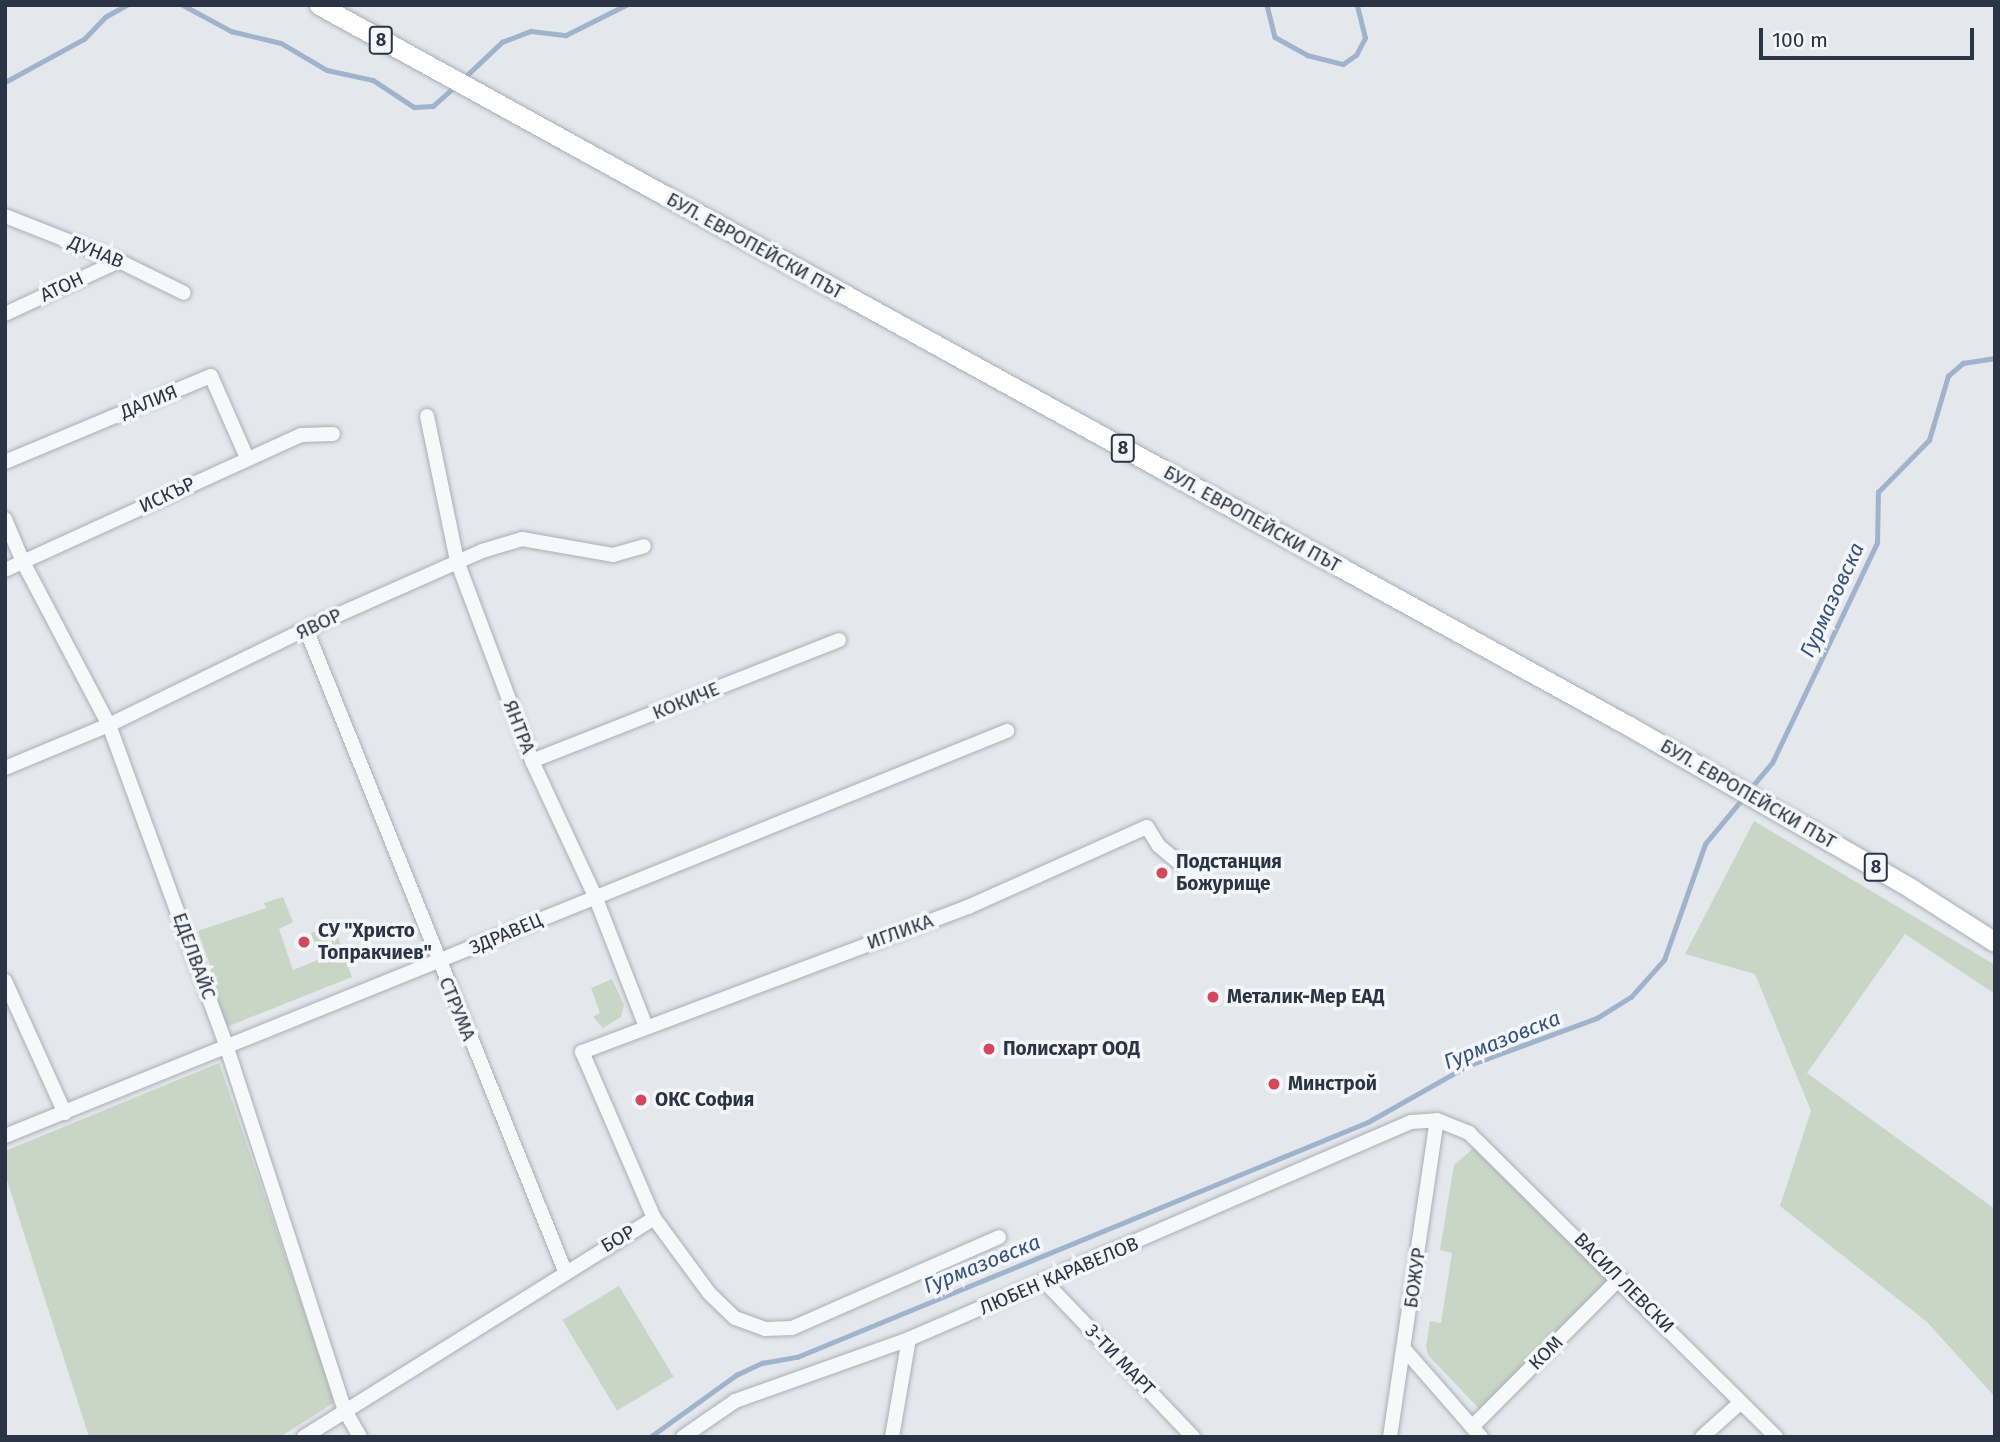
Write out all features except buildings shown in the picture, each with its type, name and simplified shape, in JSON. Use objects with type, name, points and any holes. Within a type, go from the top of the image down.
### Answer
[{"type":"main road","name":"БУЛ. ЕВРОПЕЙСКИ ПЪТ","points":[[319,5],[1748,792],[1995,942]]},
{"type":"street","name":"ДУНАВ","points":[[5,216],[119,261],[184,293]]},
{"type":"street","name":"АТОН","points":[[5,314],[119,261]]},
{"type":"street","name":"ДАЛИЯ","points":[[5,462],[211,376],[247,458]]},
{"type":"street","name":"ЯНТРА","points":[[427,416],[457,561],[532,761],[596,896],[646,1027]]},
{"type":"street","name":"ИСКЪР","points":[[5,570],[301,435],[333,434]]},
{"type":"street","name":"ЕДЕЛВАЙС","points":[[5,519],[23,562],[109,725],[228,1048],[344,1409],[360,1437]]},
{"type":"street","name":"ЯВОР","points":[[5,768],[109,725],[306,629],[457,561],[522,539],[613,555],[644,545]]},
{"type":"street","name":"СТРУМА","points":[[306,629],[438,963],[565,1271]]},
{"type":"street","name":"КОКИЧЕ","points":[[532,761],[839,640]]},
{"type":"street","name":"ЗДРАВЕЦ","points":[[5,1136],[1007,732]]},
{"type":"street","name":"ИГЛИКА","points":[[654,1218],[582,1052],[968,907],[1147,827],[1159,846],[1197,878]]},
{"type":"street","points":[[5,981],[65,1113]]},
{"type":"street","name":"ВАСИЛ ЛЕВСКИ","points":[[1437,1120],[1469,1133],[1620,1278],[1776,1437]]},
{"type":"street","name":"ЛЮБЕН КАРАВЕЛОВ","points":[[683,1437],[735,1401],[909,1339],[1046,1283],[1411,1122],[1437,1120]]},
{"type":"street","name":"БОЖУР","points":[[1390,1437],[1437,1120]]},
{"type":"street","name":"БОР","points":[[304,1437],[344,1409],[654,1218],[709,1293],[735,1318],[765,1329],[792,1328],[999,1237]]},
{"type":"street","name":"КОМ","points":[[1476,1432],[1620,1278]]},
{"type":"street","name":"3-ТИ МАРТ","points":[[1046,1283],[1193,1437]]},
{"type":"street","points":[[892,1437],[909,1339]]},
{"type":"street","points":[[1405,1350],[1476,1432]]},
{"type":"street","points":[[1702,1437],[1741,1402]]},
{"type":"green space","points":[[1754,821],[1995,965],[1995,994],[1905,934],[1807,1073],[1995,1209],[1995,1397],[1927,1322],[1780,1206],[1811,1111],[1755,974],[1685,954]]},
{"type":"green space","points":[[283,897],[293,922],[279,929],[293,970],[320,959],[311,933],[334,925],[352,977],[226,1027],[204,967],[210,965],[198,931],[266,908],[264,903]]},
{"type":"green space","points":[[612,979],[624,1005],[621,1017],[603,1028],[593,1017],[600,1013],[591,988]]},
{"type":"green space","points":[[219,1063],[335,1402],[280,1437],[89,1437],[5,1174],[5,1151]]},
{"type":"green space","points":[[1476,1146],[1619,1281],[1488,1418],[1428,1355],[1426,1347],[1430,1321],[1441,1323],[1452,1253],[1440,1250],[1454,1165]]},
{"type":"green space","points":[[619,1286],[674,1377],[617,1411],[562,1320]]},
{"type":"waterway","points":[[5,82],[84,39],[105,17],[127,5]]},
{"type":"waterway","points":[[183,5],[231,31],[281,43],[327,70],[373,80],[414,107],[433,106],[456,85]]},
{"type":"waterway","points":[[463,79],[502,42],[531,31],[566,35],[626,5]]},
{"type":"waterway","points":[[1210,5],[1235,5]]},
{"type":"waterway","points":[[1267,5],[1275,37],[1307,55],[1343,64],[1356,55],[1365,38],[1357,5]]},
{"type":"waterway","name":"Гурмазовска","points":[[1750,789],[1772,763],[1877,543],[1878,492],[1929,440],[1948,376],[1963,363],[1995,358]]},
{"type":"waterway","name":"Гурмазовска","points":[[650,1437],[736,1375],[762,1363],[797,1357],[1368,1122],[1467,1066],[1597,1018],[1631,997],[1664,960],[1705,844],[1743,798]]},
{"type":"place","name":"Подстанция Божурище","points":[[1162,873]]},
{"type":"place","name":"СУ \"Христо Топракчиев\"","points":[[304,942]]},
{"type":"place","name":"Металик-Мер ЕАД","points":[[1213,997]]},
{"type":"place","name":"Полисхарт ООД","points":[[989,1049]]},
{"type":"place","name":"Минстрой","points":[[1274,1084]]},
{"type":"place","name":"ОКС София","points":[[641,1100]]}]
